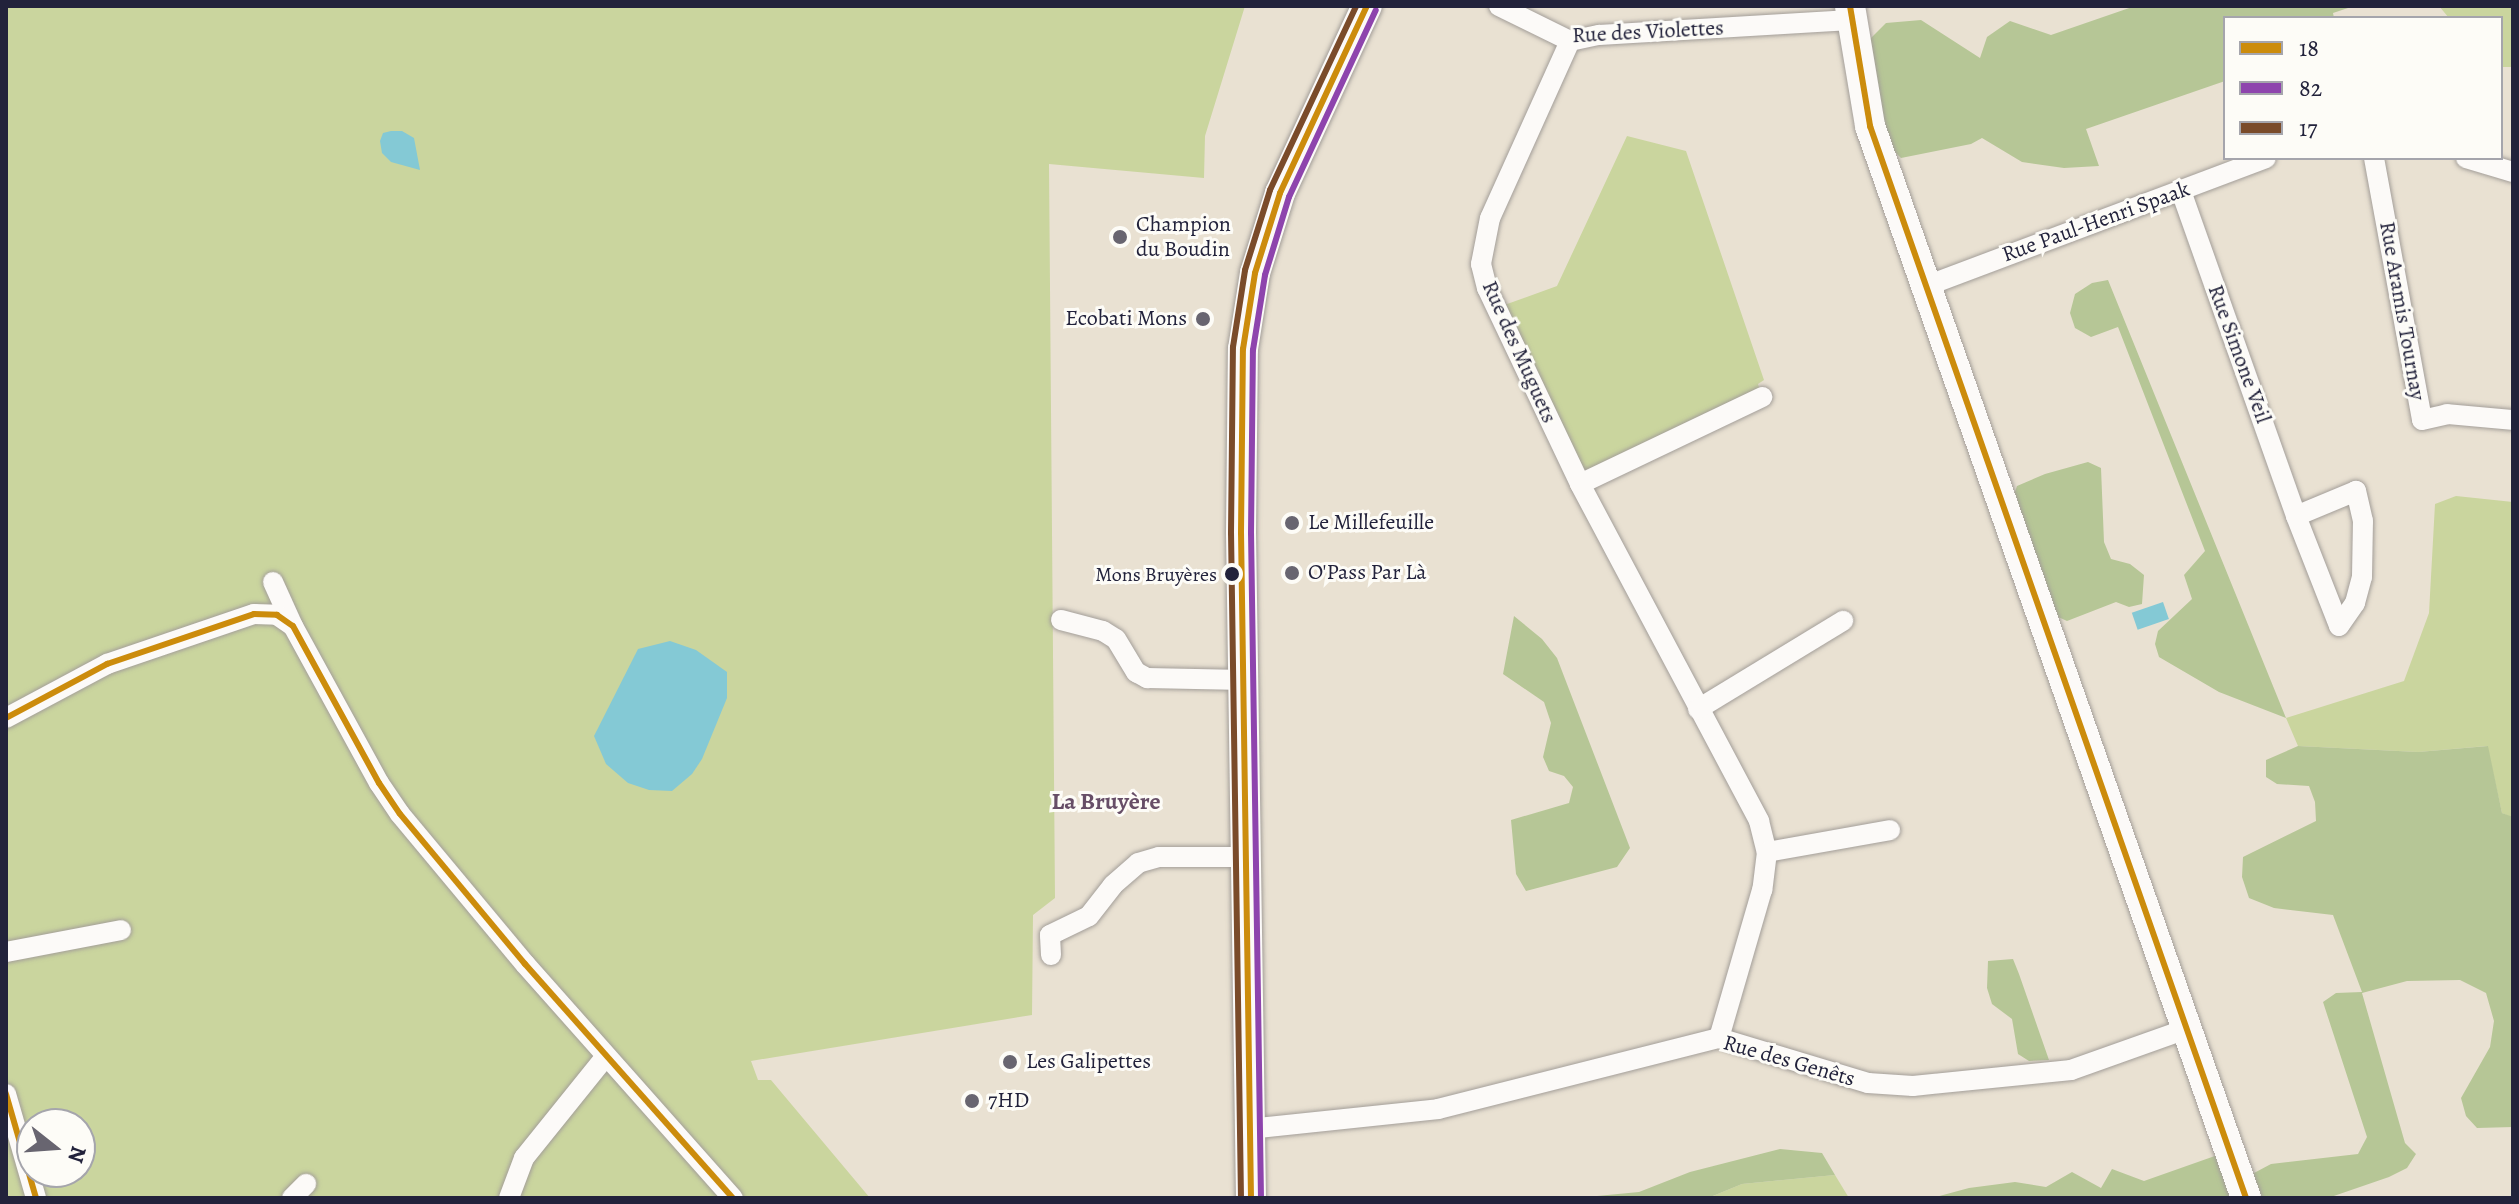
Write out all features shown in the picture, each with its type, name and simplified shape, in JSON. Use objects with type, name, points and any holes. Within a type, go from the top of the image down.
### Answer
[{"type":"main road","points":[[1251,1198],[1241,371],[1250,300],[1280,193],[1367,6]]},
{"type":"main road","points":[[1851,13],[1870,126],[2246,1198]]},
{"type":"street","name":"Rue des Violettes","points":[[1499,6],[1570,41],[1599,35],[1851,13]]},
{"type":"street","name":"Rue des Muguets","points":[[1570,41],[1490,218],[1481,264],[1487,288],[1580,484],[1759,821],[1767,852],[1762,890],[1719,1038]]},
{"type":"street","name":"Rue Paul-Henri Spaak","points":[[1926,286],[2261,160]]},
{"type":"street","name":"Rue Aramis Tournay","points":[[2374,160],[2422,420],[2447,414],[2513,420]]},
{"type":"street","points":[[2473,160],[2513,172]]},
{"type":"street","name":"Rue Simone Veil","points":[[2181,191],[2296,516],[2339,626],[2355,603],[2362,577],[2363,521],[2356,491],[2296,516]]},
{"type":"street","points":[[1580,484],[1762,397]]},
{"type":"street","points":[[273,582],[293,626],[379,783],[400,814],[606,1056],[733,1198]]},
{"type":"street","points":[[6,718],[107,664],[254,614],[277,615],[293,626]]},
{"type":"street","points":[[1061,620],[1103,631],[1116,639],[1136,672],[1147,678],[1244,680]]},
{"type":"street","points":[[1698,709],[1843,621]]},
{"type":"street","points":[[1767,852],[1890,830]]},
{"type":"street","points":[[1051,955],[1050,935],[1089,916],[1113,885],[1138,863],[1159,857],[1246,857]]},
{"type":"street","points":[[6,952],[121,930]]},
{"type":"street","name":"Rue des Genêts","points":[[1249,1129],[1438,1109],[1719,1038],[1868,1083],[1913,1086],[2071,1070],[2186,1029]]},
{"type":"street","points":[[509,1198],[524,1158],[606,1056]]},
{"type":"street","points":[[6,1094],[36,1198]]},
{"type":"green space","points":[[6,6],[1245,6],[1205,136],[1204,178],[1049,164],[1055,898],[1033,915],[1032,1015],[751,1061],[758,1080],[771,1080],[870,1198],[6,1198]]},
{"type":"green space","points":[[2135,6],[2354,6],[2333,13],[2334,16],[2223,16],[2223,82],[2086,129],[2099,166],[2064,168],[2022,162],[1982,138],[1971,144],[1901,158],[1890,147],[1874,100],[1868,41],[1886,23],[1921,20],[1980,58],[1987,37],[2010,21],[2051,35]]},
{"type":"green space","points":[[2439,6],[2513,6],[2513,67],[2503,67],[2503,16],[2447,16]]},
{"type":"green space","points":[[1627,136],[1686,151],[1764,380],[1758,384],[1762,397],[1580,484],[1496,308],[1557,286]]},
{"type":"green space","points":[[2108,280],[2286,718],[2219,692],[2159,657],[2155,644],[2158,631],[2192,599],[2184,575],[2205,551],[2118,327],[2091,337],[2075,328],[2070,313],[2075,294],[2092,283]]},
{"type":"green space","points":[[2088,462],[2101,468],[2104,542],[2111,559],[2130,564],[2144,575],[2142,604],[2129,607],[2116,602],[2067,621],[2056,616],[2012,500],[2017,486],[2045,474]]},
{"type":"green space","points":[[2456,496],[2513,502],[2513,818],[2502,813],[2487,746],[2418,752],[2298,746],[2286,718],[2404,681],[2429,613],[2435,504]]},
{"type":"green space","points":[[1514,616],[1542,639],[1557,658],[1630,848],[1617,867],[1526,891],[1516,874],[1511,820],[1569,803],[1573,787],[1564,776],[1549,771],[1543,757],[1551,723],[1544,702],[1503,674]]},
{"type":"green space","points":[[2298,746],[2418,752],[2488,746],[2502,813],[2513,817],[2513,1127],[2477,1128],[2466,1116],[2461,1098],[2490,1047],[2494,1021],[2486,993],[2460,980],[2407,981],[2362,993],[2405,1143],[2416,1154],[2407,1168],[2389,1177],[2328,1198],[1932,1198],[1969,1188],[2015,1182],[2046,1187],[2072,1172],[2101,1188],[2112,1169],[2144,1181],[2229,1151],[2243,1188],[2254,1173],[2271,1164],[2358,1154],[2367,1137],[2323,1002],[2336,993],[2362,992],[2333,915],[2274,908],[2249,898],[2242,877],[2243,857],[2316,821],[2315,802],[2309,786],[2277,784],[2266,777],[2266,760]]},
{"type":"green space","points":[[2013,959],[2049,1060],[2029,1061],[2018,1054],[2012,1019],[1992,1004],[1987,988],[1988,961]]},
{"type":"green space","points":[[1780,1149],[1822,1153],[1835,1175],[1742,1184],[1708,1198],[1576,1198],[1639,1192],[1690,1172]]},
{"type":"green space","points":[[1835,1175],[1849,1198],[1708,1198],[1742,1184]]},
{"type":"water","points":[[402,131],[414,138],[420,170],[391,162],[382,153],[380,141],[383,133]]},
{"type":"water","points":[[2163,602],[2169,619],[2138,630],[2132,613]]},
{"type":"water","points":[[670,641],[696,650],[727,672],[727,698],[702,759],[692,774],[672,791],[649,790],[628,783],[606,764],[594,736],[638,649]]},
{"type":"transit line","name":"17","points":[[1241,1198],[1231,533],[1233,347],[1245,270],[1270,190],[1356,6]]},
{"type":"transit line","name":"18","points":[[1251,1198],[1241,533],[1243,349],[1255,273],[1280,193],[1367,6]]},
{"type":"transit line","name":"18","points":[[1850,6],[1870,126],[2246,1198]]},
{"type":"transit line","name":"82","points":[[1261,1198],[1251,533],[1253,350],[1265,275],[1289,197],[1376,10]]},
{"type":"transit line","name":"18","points":[[6,718],[107,664],[254,614],[277,615],[293,626],[379,783],[400,814],[525,964],[733,1198]]},
{"type":"transit line","name":"18","points":[[6,1094],[36,1198]]},
{"type":"place","name":"Champion du Boudin","points":[[1120,237]]},
{"type":"place","name":"Ecobati Mons","points":[[1203,319]]},
{"type":"place","name":"Le Millefeuille","points":[[1292,523]]},
{"type":"place","name":"O'Pass Par Là","points":[[1292,573]]},
{"type":"place","name":"Mons Bruyères","points":[[1232,574]]},
{"type":"place","name":"Les Galipettes","points":[[1010,1062]]},
{"type":"place","name":"7HD","points":[[972,1101]]},
{"type":"district","name":"La Bruyère","points":[[1106,802]]}]
